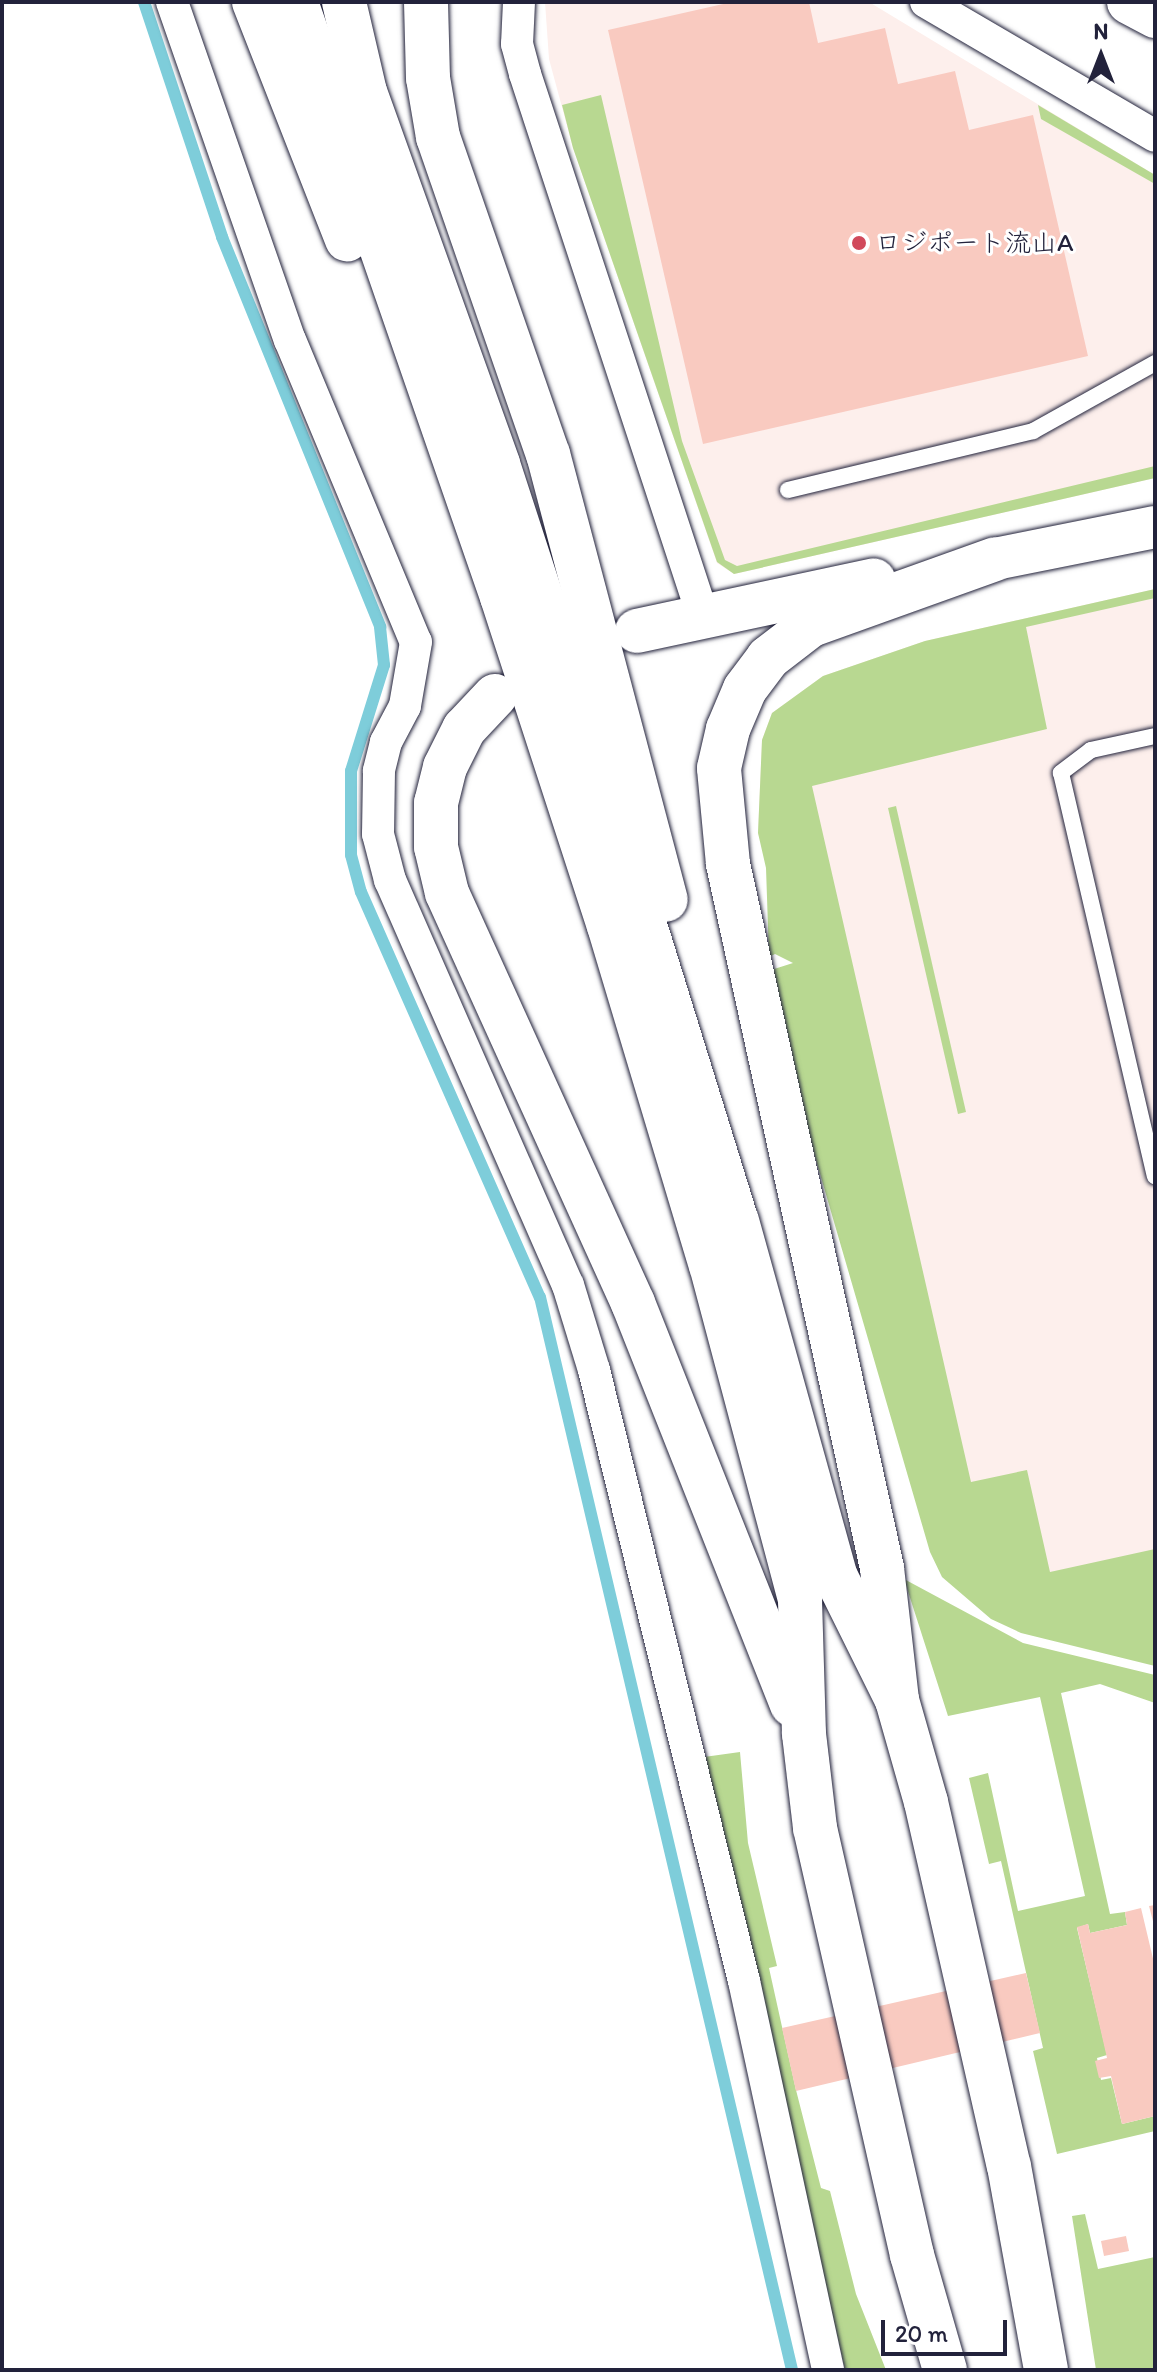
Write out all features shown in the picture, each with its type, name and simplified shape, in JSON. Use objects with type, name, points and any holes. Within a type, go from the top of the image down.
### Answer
[{"type":"main road","points":[[254,2],[419,421],[502,597]]},
{"type":"main road","points":[[296,2],[502,597],[609,926],[719,1295],[800,1600],[804,1734],[815,1828],[912,2255],[945,2370]]},
{"type":"main road","points":[[344,2],[365,92],[498,464],[737,1221],[836,1577],[897,1700]]},
{"type":"main road","points":[[426,2],[428,78],[438,137],[548,454],[590,598],[665,896],[737,1221]]},
{"type":"main road","points":[[1129,2],[1155,16]]},
{"type":"main road","points":[[637,631],[702,613],[995,559]]},
{"type":"main road","points":[[995,559],[811,625],[768,658],[745,689],[728,729],[719,768],[728,864],[882,1568],[897,1700],[926,1802],[1009,2166],[1046,2370]]},
{"type":"main road","points":[[495,696],[464,729],[445,767],[436,803],[436,847],[447,893],[633,1303],[804,1734]]},
{"type":"street","points":[[172,2],[290,340],[416,642],[405,706],[386,742],[379,771],[378,834],[390,880],[568,1285],[594,1370],[744,1981],[828,2370]]},
{"type":"street","points":[[519,2],[517,44],[525,74],[702,613]]},
{"type":"street","points":[[926,2],[1155,136]]},
{"type":"street","points":[[995,559],[1155,527]]},
{"type":"lane","points":[[788,490],[1033,431],[1155,363]]},
{"type":"lane","points":[[1155,736],[1091,750],[1061,773],[1155,1176]]},
{"type":"shaded area","points":[[545,2],[869,2],[1155,175],[1155,478],[734,574],[717,563],[573,148],[549,59]]},
{"type":"shaded area","points":[[1155,589],[1155,1632],[974,1561],[758,833],[762,740],[772,713],[823,676],[925,641]]},
{"type":"green space","points":[[601,95],[682,441],[725,560],[737,566],[1155,466],[1155,478],[734,574],[717,562],[573,148],[562,105]]},
{"type":"green space","points":[[1038,105],[1155,175],[1155,184],[1041,119]]},
{"type":"green space","points":[[1155,589],[1155,598],[1026,627],[1047,729],[812,786],[971,1482],[1027,1470],[1050,1572],[1155,1549],[1155,1666],[1021,1633],[991,1619],[942,1577],[930,1552],[809,1136],[771,970],[793,963],[775,954],[769,957],[766,868],[758,833],[762,740],[772,713],[823,676],[925,641]]},
{"type":"green space","points":[[896,806],[966,1112],[958,1114],[888,808]]},
{"type":"green space","points":[[904,1579],[1023,1643],[1155,1675],[1155,1703],[1100,1684],[1061,1693],[1110,1914],[1125,1912],[1127,1925],[1090,1933],[1088,1924],[1077,1928],[1107,2055],[1097,2058],[1101,2080],[1111,2078],[1122,2124],[1155,2116],[1155,2131],[1057,2154],[1033,2051],[1043,2048],[1001,1861],[989,1864],[969,1778],[988,1773],[1018,1911],[1085,1896],[1040,1697],[948,1716]]},
{"type":"green space","points":[[740,1752],[748,1843],[777,1966],[769,1968],[796,2090],[821,2188],[830,2191],[856,2294],[886,2370],[845,2370],[704,1757]]},
{"type":"green space","points":[[1085,2214],[1098,2269],[1155,2257],[1155,2370],[1096,2370],[1072,2216]]},
{"type":"building","name":"ロジポート流山A","points":[[732,2],[809,2],[818,43],[885,28],[898,84],[955,71],[969,130],[1033,115],[1088,356],[703,444],[608,30]]},
{"type":"building","points":[[1155,1905],[1155,1925],[1154,1925],[1149,1906]]},
{"type":"building","points":[[1141,1908],[1155,1967],[1155,2116],[1122,2124],[1111,2076],[1099,2078],[1095,2061],[1107,2058],[1077,1927],[1088,1924],[1090,1933],[1127,1925],[1125,1912]]},
{"type":"building","points":[[1026,1973],[1040,2033],[796,2091],[782,2028]]},
{"type":"building","points":[[1126,2236],[1129,2251],[1104,2256],[1101,2241]]},
{"type":"waterway","points":[[144,2],[222,237],[380,627],[384,665],[351,771],[351,855],[361,892],[540,1297],[792,2370]]},
{"type":"place","name":"ロジポート流山A","points":[[859,243]]}]
